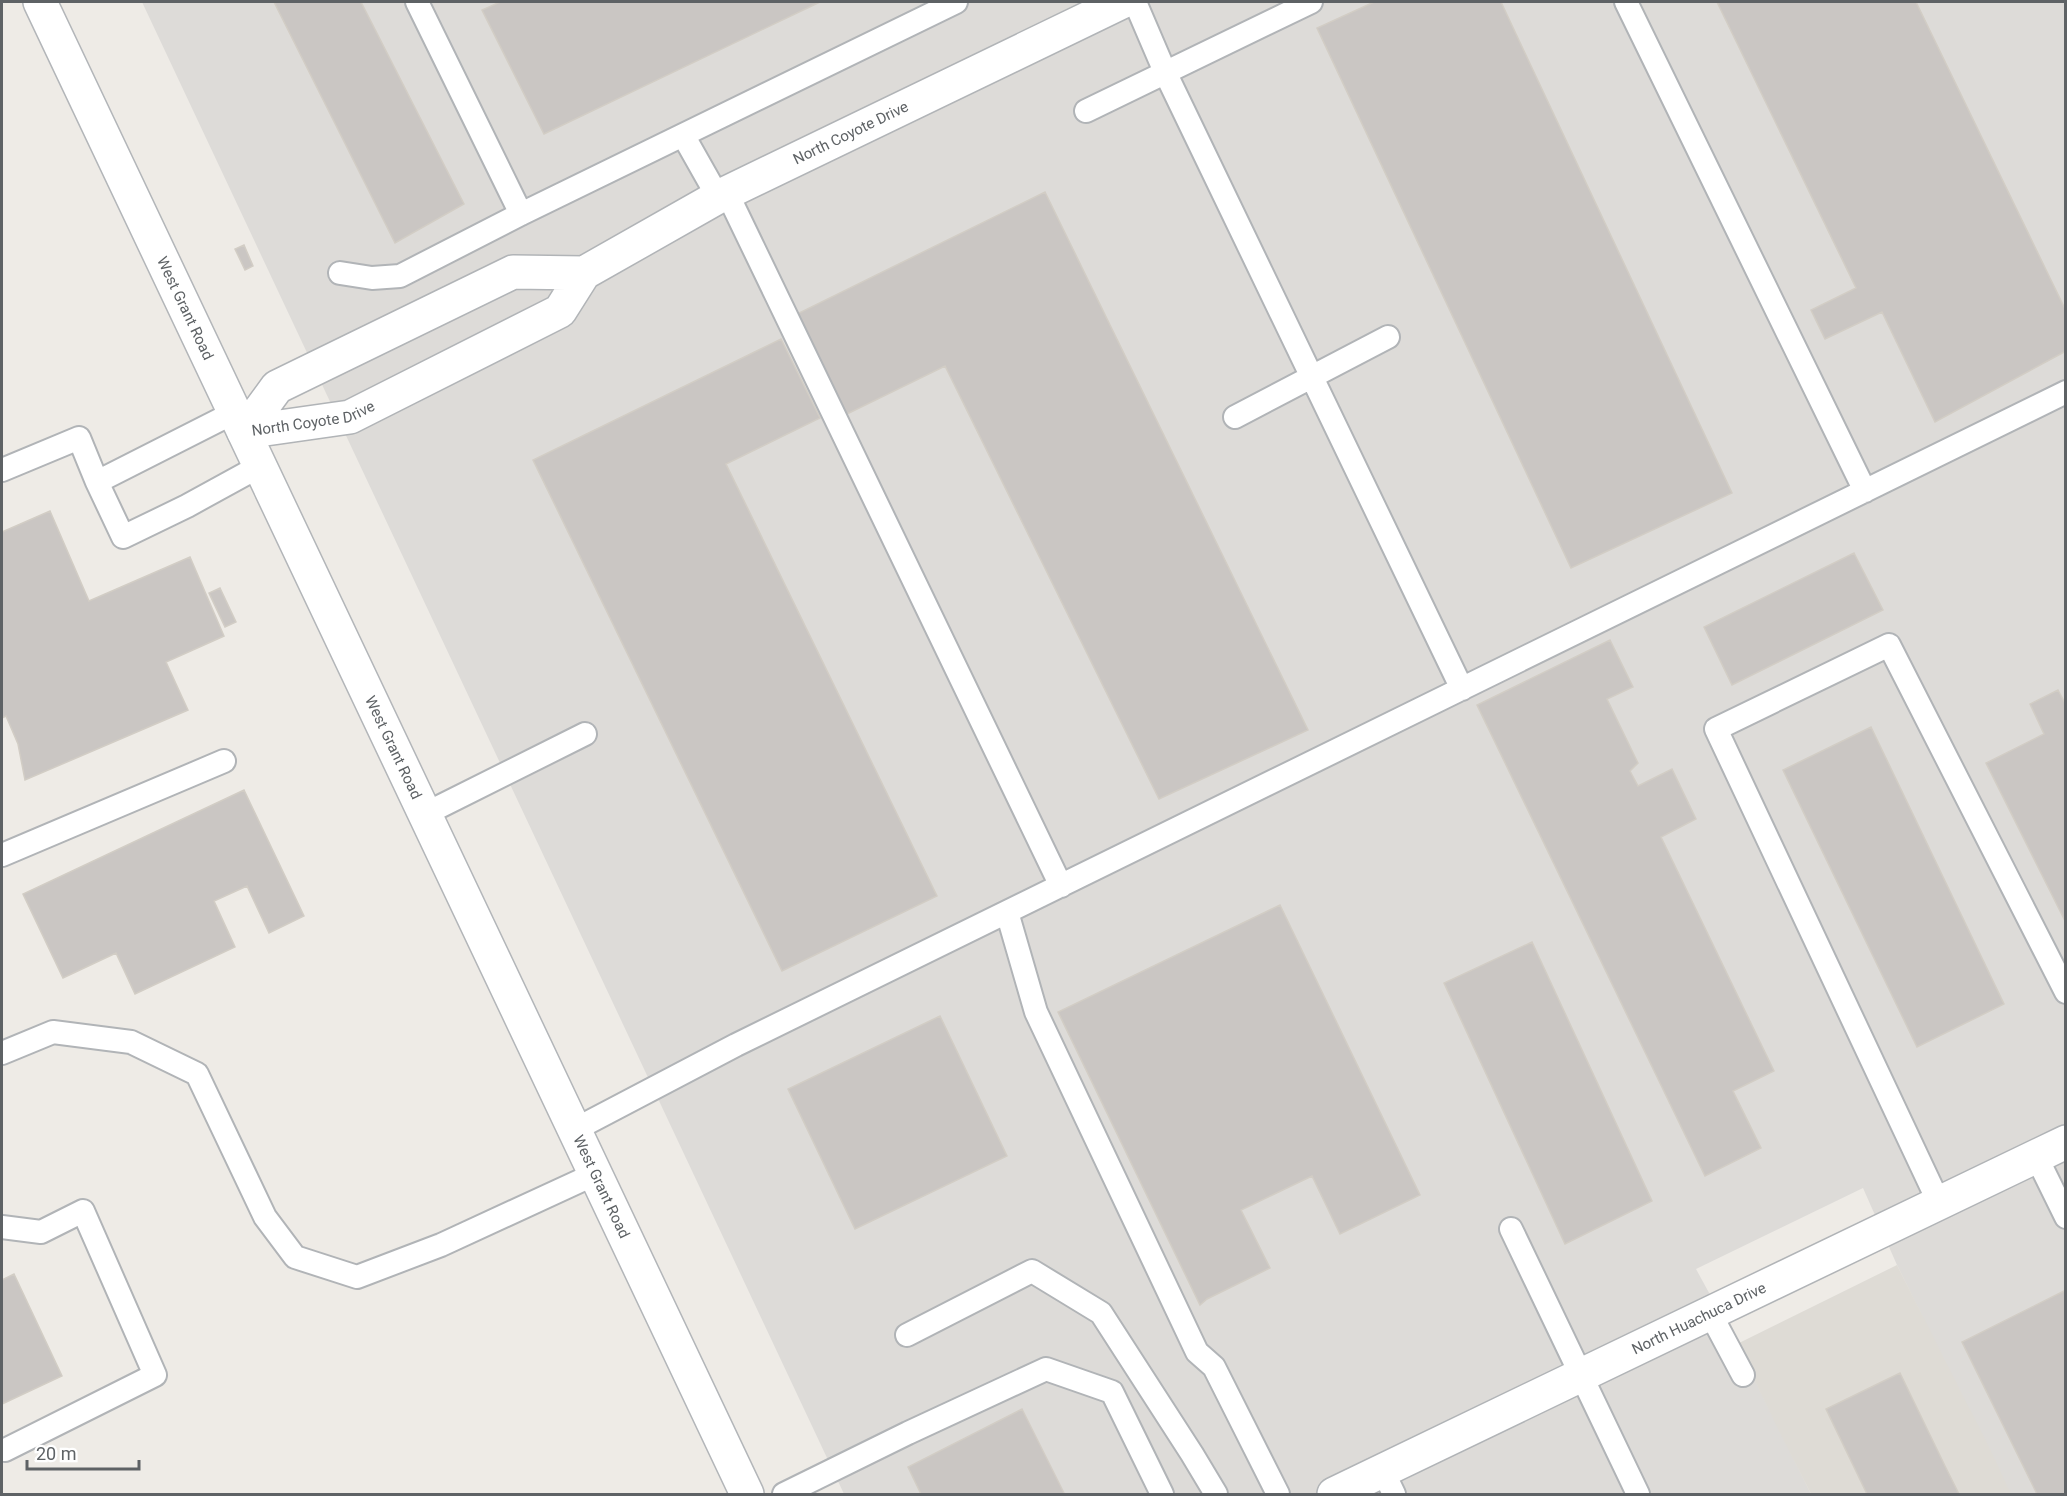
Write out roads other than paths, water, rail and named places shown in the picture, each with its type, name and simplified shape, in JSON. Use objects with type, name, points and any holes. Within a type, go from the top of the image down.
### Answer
[{"type":"street","name":"North Coyote Drive","points":[[239,422],[350,417],[560,311],[584,273],[723,195],[1122,2]]},
{"type":"street","name":"West Grant Road","points":[[42,3],[747,1494]]},
{"type":"street","name":"North Coyote Drive","points":[[239,422],[277,387],[513,272],[584,273]]},
{"type":"street","name":"North Huachuca Drive","points":[[1334,1494],[1388,1483],[1580,1376],[2066,1142]]},
{"type":"lane","points":[[417,2],[521,214]]},
{"type":"lane","points":[[340,273],[372,278],[400,276],[682,135],[912,11],[956,2]]},
{"type":"lane","points":[[1135,2],[1165,72],[1462,689]]},
{"type":"lane","points":[[1086,111],[1311,2]]},
{"type":"lane","points":[[1626,2],[1864,490]]},
{"type":"lane","points":[[682,135],[723,195],[1060,886]]},
{"type":"lane","points":[[1235,417],[1388,337]]},
{"type":"lane","points":[[574,1130],[736,1045],[2066,392]]},
{"type":"lane","points":[[97,482],[239,422]]},
{"type":"lane","points":[[2,470],[79,438],[123,537],[187,506],[260,466]]},
{"type":"lane","points":[[1939,1203],[1716,729],[1889,645],[2066,992]]},
{"type":"lane","points":[[425,814],[585,734]]},
{"type":"lane","points":[[2,855],[224,761]]},
{"type":"lane","points":[[1007,912],[1036,1012],[1197,1352],[1214,1367],[1278,1494]]},
{"type":"lane","points":[[2,1053],[53,1032],[131,1042],[197,1074],[265,1217],[295,1257],[357,1277],[441,1245],[595,1174]]},
{"type":"lane","points":[[2036,1156],[2066,1217]]},
{"type":"lane","points":[[2,1227],[41,1232],[83,1211],[154,1375],[6,1450]]},
{"type":"lane","points":[[1511,1229],[1638,1494]]},
{"type":"lane","points":[[907,1335],[1032,1271],[1101,1313],[1192,1454],[1215,1494]]},
{"type":"lane","points":[[1710,1313],[1743,1375]]},
{"type":"lane","points":[[784,1494],[1046,1369],[1112,1392],[1162,1494]]}]
